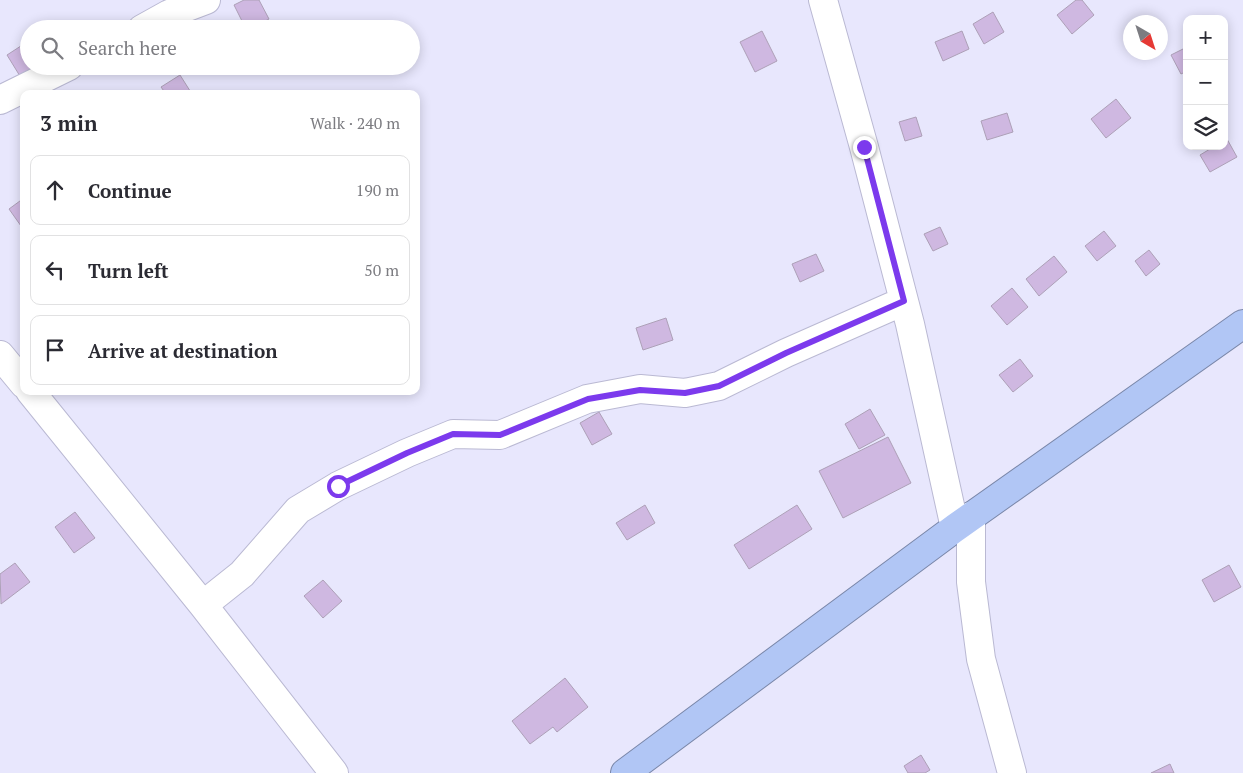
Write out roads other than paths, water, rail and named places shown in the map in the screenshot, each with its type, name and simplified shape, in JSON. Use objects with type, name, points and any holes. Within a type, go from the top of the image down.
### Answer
[{"type":"highway","points":[[625,773],[963,522],[1243,324]]},
{"type":"street","points":[[158,20],[206,0]]},
{"type":"street","points":[[823,0],[864,147],[963,522],[981,659],[1012,773]]},
{"type":"street","points":[[20,90],[51,75]]},
{"type":"street","points":[[0,100],[20,90]]},
{"type":"street","points":[[203,605],[242,574],[298,510],[338,486],[407,453],[453,434],[500,435],[588,399],[640,390],[685,393],[719,386],[786,353],[904,301]]},
{"type":"street","points":[[0,354],[20,379]]},
{"type":"street","points":[[33,395],[203,605],[334,773]]}]
